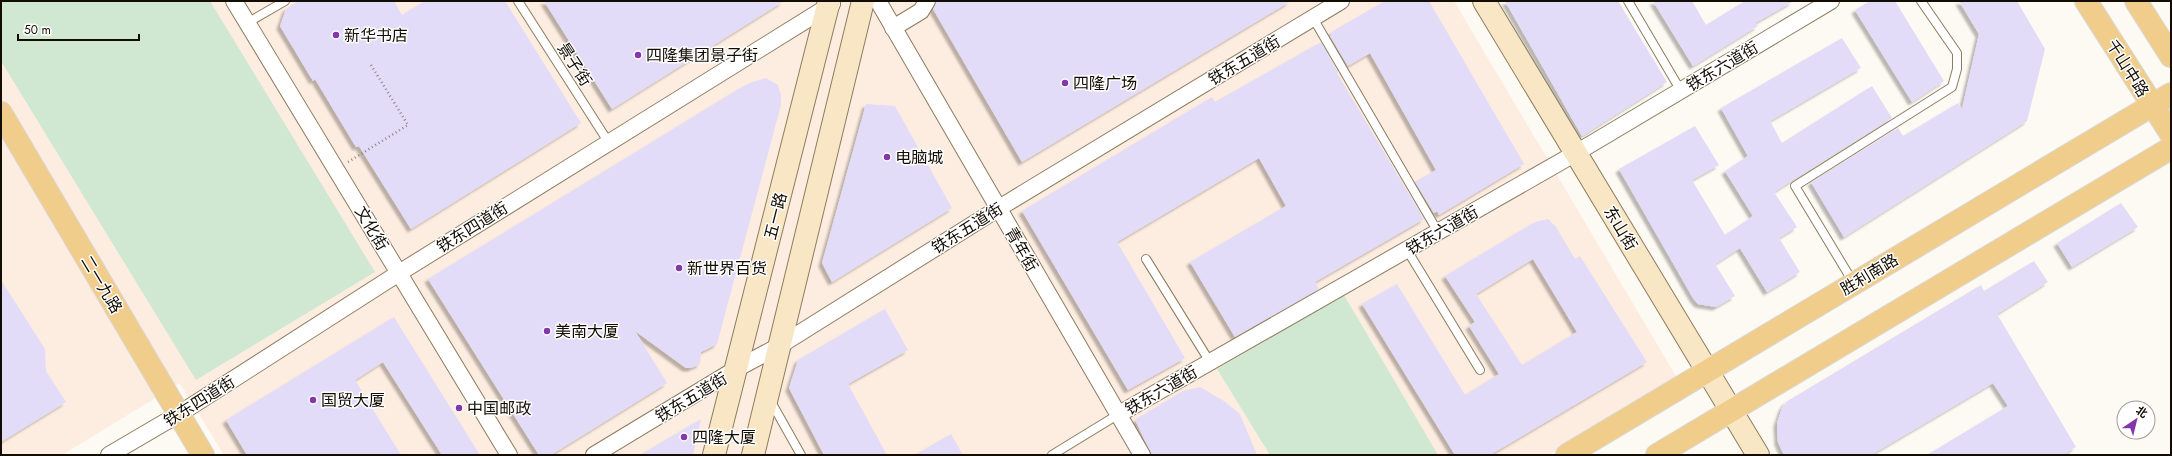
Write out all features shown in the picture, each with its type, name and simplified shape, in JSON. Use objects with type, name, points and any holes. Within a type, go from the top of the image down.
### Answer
[{"type":"main road","points":[[753,455],[863,1]]},
{"type":"main road","name":"东山街","points":[[1484,1],[1758,455]]},
{"type":"main road","name":"千山中路","points":[[2086,1],[2171,134]]},
{"type":"main road","points":[[2136,1],[2171,56]]},
{"type":"main road","name":"五一路","points":[[714,455],[831,3]]},
{"type":"main road","name":"胜利南路","points":[[1567,455],[2171,94]]},
{"type":"main road","name":"二一九路","points":[[1,113],[203,455]]},
{"type":"main road","points":[[1657,455],[1732,412],[2171,148]]},
{"type":"street","name":"文化街","points":[[234,1],[509,455]]},
{"type":"street","name":"青年街","points":[[878,1],[1142,455]]},
{"type":"street","points":[[893,28],[921,11],[927,1]]},
{"type":"street","name":"铁东五道街","points":[[594,455],[736,369],[779,346],[999,208],[1341,1]]},
{"type":"street","name":"铁东六道街","points":[[1118,414],[1576,153],[1831,1]]},
{"type":"street","name":"铁东四道街","points":[[109,455],[179,414],[399,273],[831,3]]},
{"type":"lane","points":[[247,23],[285,1]]},
{"type":"lane","name":"景子街","points":[[518,1],[609,143]]},
{"type":"lane","points":[[1628,1],[1681,91]]},
{"type":"lane","points":[[1854,283],[1795,186],[1952,87],[1957,69],[1957,53],[1921,1]]},
{"type":"lane","points":[[1313,18],[1438,232]]},
{"type":"lane","points":[[1407,250],[1480,370]]},
{"type":"lane","points":[[1146,259],[1210,362]]},
{"type":"lane","points":[[768,396],[802,455]]},
{"type":"lane","name":"铁东六道街","points":[[1052,455],[1118,414]]},
{"type":"path","points":[[336,170],[408,125],[371,65]]},
{"type":"shaded area","points":[[1,1],[1454,1],[1677,378],[1549,455],[224,455],[180,383],[62,455],[1,455]]},
{"type":"green space","points":[[1,1],[210,1],[375,272],[196,380],[1,61]]},
{"type":"green space","points":[[1344,295],[1438,455],[1270,455],[1217,369]]},
{"type":"building","points":[[299,1],[394,1],[402,15],[425,1],[505,1],[581,123],[411,229],[359,146],[356,147],[315,79],[313,81],[280,26],[286,9]]},
{"type":"building","name":"四隆集团景子街","points":[[544,1],[784,1],[612,109]]},
{"type":"building","name":"四隆广场","points":[[936,1],[1291,1],[1022,162],[933,9]]},
{"type":"building","points":[[1385,1],[1429,1],[1524,164],[1439,215],[1437,211],[1434,213],[1415,182],[1436,170],[1370,53],[1348,66],[1330,36],[1332,35],[1330,33]]},
{"type":"building","points":[[1505,1],[1618,1],[1667,82],[1582,136]]},
{"type":"building","points":[[1653,1],[1692,1],[1706,25],[1745,1],[1794,1],[1755,23],[1758,26],[1693,66]]},
{"type":"building","points":[[1870,1],[1895,1],[1944,81],[1912,102],[1855,10]]},
{"type":"building","points":[[1959,1],[2017,1],[2045,49],[2027,121],[1844,237],[1811,182],[1898,128],[1903,136],[1958,103],[1962,109],[1979,34]]},
{"type":"building","points":[[1842,38],[1861,68],[1770,121],[1782,143],[1872,86],[1892,118],[1774,192],[1797,227],[1779,238],[1800,272],[1767,292],[1740,248],[1715,264],[1735,296],[1716,307],[1698,304],[1693,298],[1619,169],[1695,126],[1719,165],[1692,180],[1725,235],[1753,216],[1725,171],[1748,156],[1721,108]]},
{"type":"building","points":[[1321,42],[1338,72],[1337,73],[1424,219],[1315,282],[1319,289],[1235,337],[1190,262],[1286,206],[1259,158],[1117,242],[1185,358],[1128,390],[1022,211],[1212,97],[1215,102]]},
{"type":"building","points":[[766,78],[778,85],[781,95],[781,105],[717,344],[701,352],[700,364],[691,368],[686,368],[635,331],[667,383],[551,455],[539,455],[428,279],[737,90],[750,83]]},
{"type":"building","name":"电脑城","points":[[866,104],[895,106],[952,208],[832,282],[822,263]]},
{"type":"building","points":[[2121,203],[2138,227],[2072,267],[2057,243]]},
{"type":"building","points":[[1548,219],[1556,227],[1575,259],[1580,256],[1647,362],[1490,455],[1455,455],[1362,304],[1397,284],[1465,395],[1499,374],[1469,326],[1475,322],[1445,276],[1535,222]],"holes":[[[1533,259],[1577,332],[1522,365],[1476,294]]]},
{"type":"building","points":[[2034,261],[2048,282],[1997,314],[2076,447],[2063,455],[1927,455],[2008,406],[1993,383],[1871,455],[1784,455],[1778,442],[1777,423],[1782,408],[1786,402],[1981,285],[1984,291]]},
{"type":"building","points":[[1,280],[45,349],[46,371],[66,402],[1,442]]},
{"type":"building","points":[[885,309],[908,350],[848,384],[887,455],[824,455],[789,388],[798,360]]},
{"type":"building","name":"国贸大厦","points":[[394,317],[480,455],[442,455],[383,362],[355,380],[401,455],[247,455],[226,420]]},
{"type":"building","points":[[1200,387],[1224,401],[1240,414],[1257,455],[1152,455],[1135,420],[1183,391]]},
{"type":"building","name":"四隆大厦","points":[[701,419],[693,455],[640,455]]},
{"type":"building","points":[[951,434],[963,455],[915,455]]},
{"type":"place","name":"新华书店","points":[[336,35]]},
{"type":"place","name":"四隆集团景子街","points":[[638,55]]},
{"type":"place","name":"四隆广场","points":[[1065,83]]},
{"type":"place","name":"电脑城","points":[[887,157]]},
{"type":"place","name":"新世界百货","points":[[679,268]]},
{"type":"place","name":"美南大厦","points":[[547,331]]},
{"type":"place","name":"国贸大厦","points":[[313,400]]},
{"type":"place","name":"中国邮政","points":[[459,408]]},
{"type":"place","name":"四隆大厦","points":[[684,437]]}]
